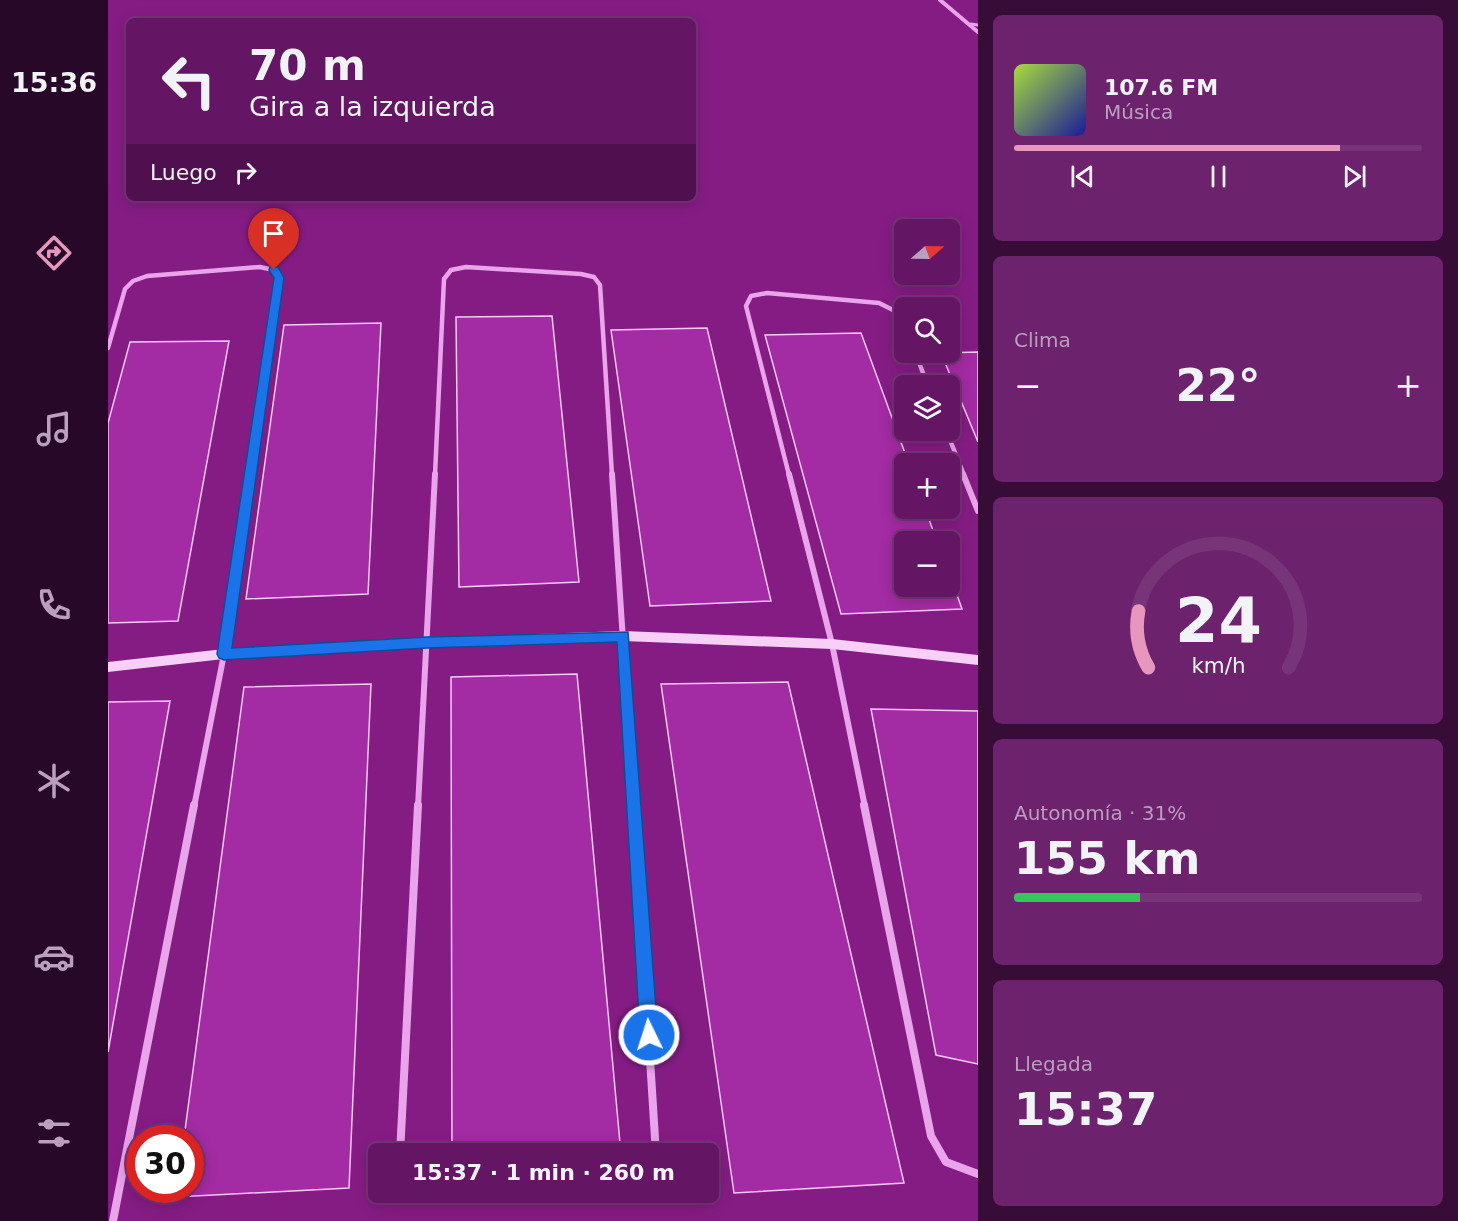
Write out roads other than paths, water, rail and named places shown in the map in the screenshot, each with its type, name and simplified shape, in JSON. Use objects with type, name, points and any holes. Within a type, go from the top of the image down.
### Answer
[{"type":"street","points":[[940,0],[978,32]]},
{"type":"street","points":[[108,348],[125,289],[133,281],[147,276],[260,267],[274,270],[279,278],[224,654],[113,1221]]},
{"type":"street","points":[[401,1143],[444,279],[450,270],[466,267],[581,274],[594,277],[600,285],[655,1143]]},
{"type":"street","points":[[894,308],[879,303],[767,293],[751,296],[746,306],[831,644],[931,1136],[946,1162],[978,1174]]},
{"type":"street","points":[[950,441],[978,511]]},
{"type":"street","points":[[108,667],[224,654],[427,643],[623,636],[831,644],[978,660]]},
{"type":"lane","points":[[971,24],[978,25]]}]
